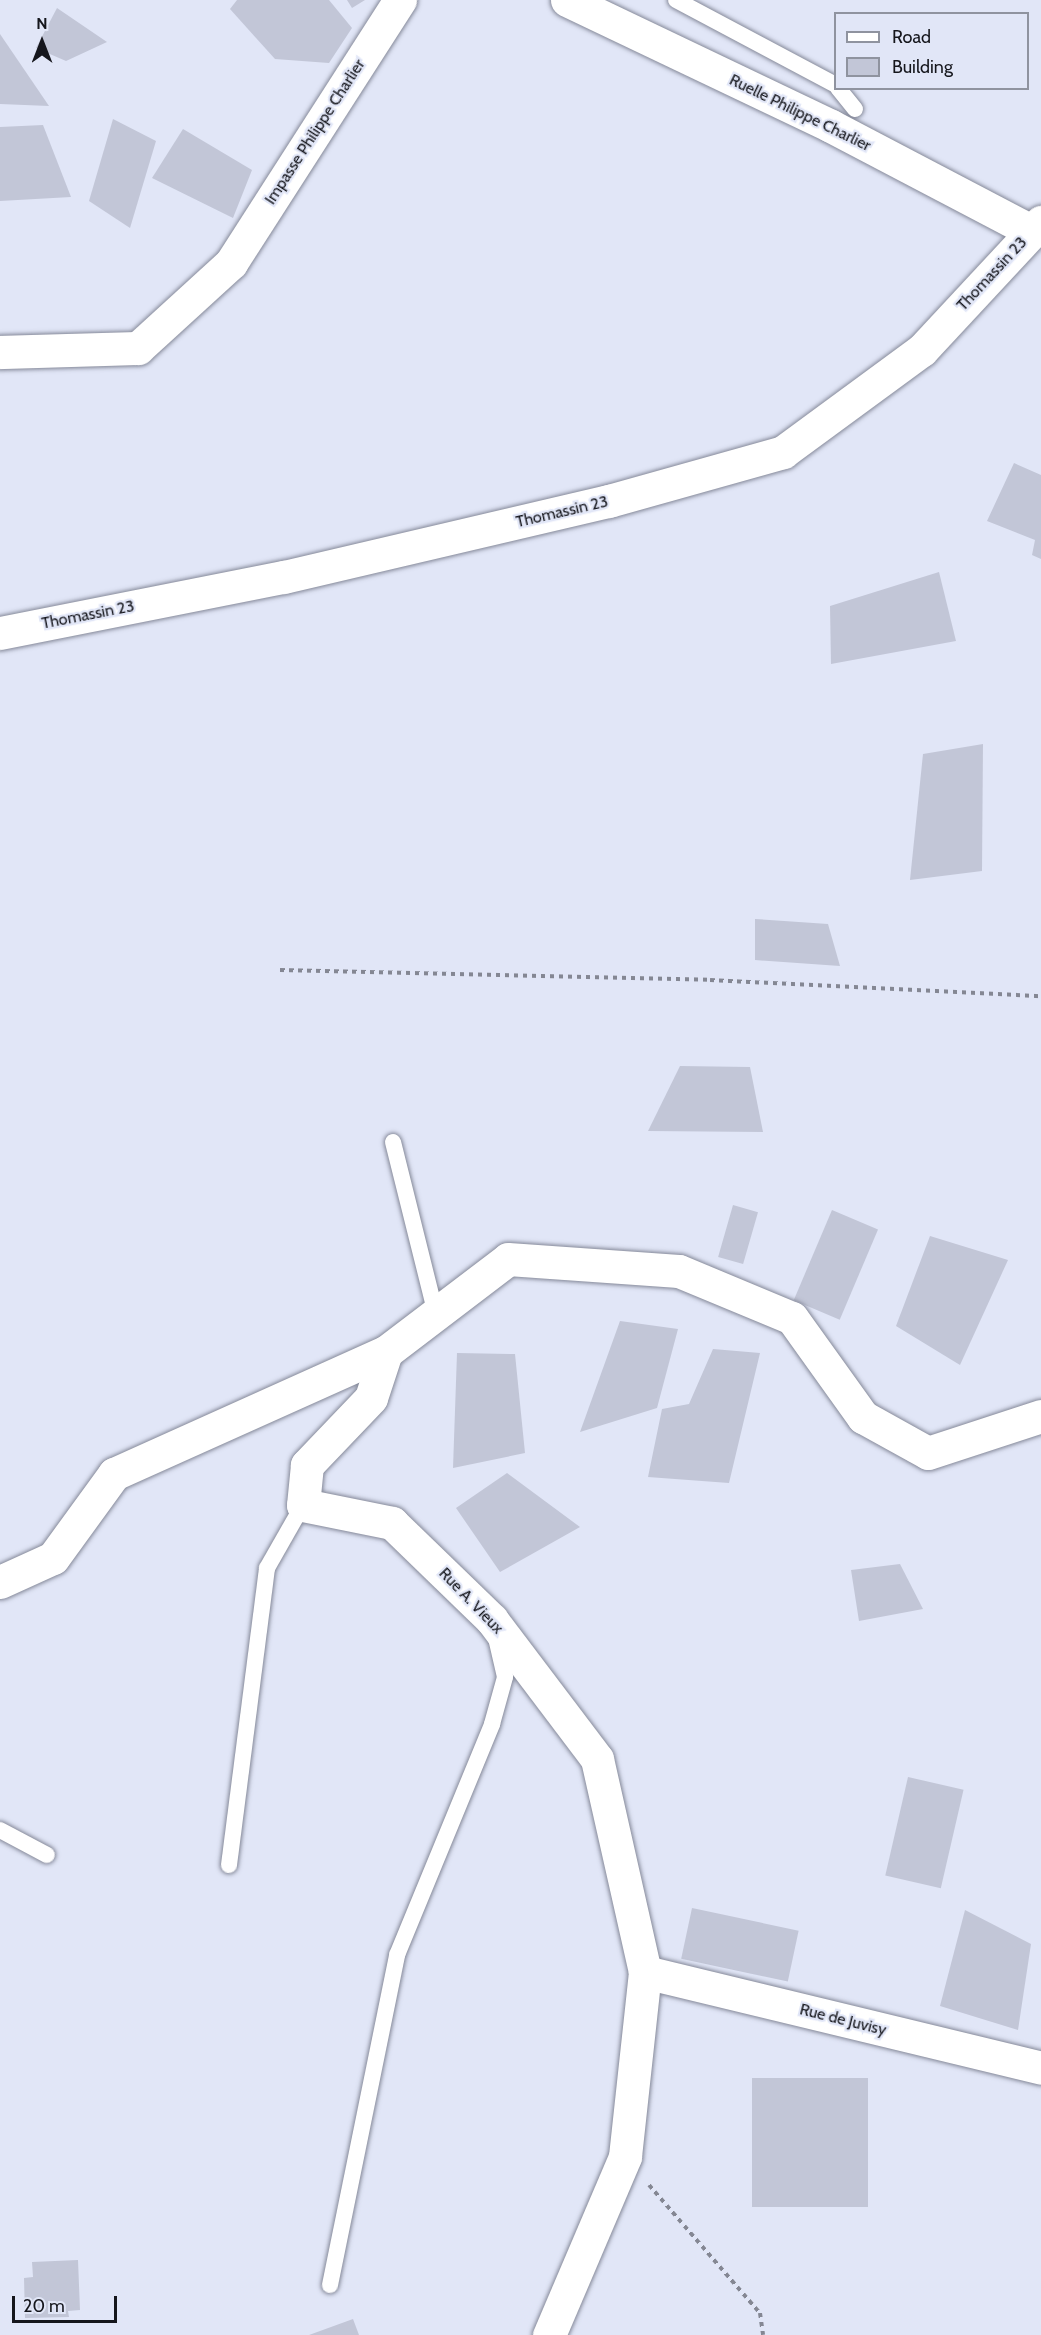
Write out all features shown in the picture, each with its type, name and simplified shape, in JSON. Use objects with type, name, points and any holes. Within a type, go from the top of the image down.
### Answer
[{"type":"street","name":"Impasse Philippe Charlier","points":[[0,352],[138,348],[231,263],[400,0]]},
{"type":"street","name":"Ruelle Philippe Charlier","points":[[567,0],[1036,227]]},
{"type":"street","name":"Thomassin 23","points":[[0,633],[284,577],[609,501],[783,452],[922,350],[1036,227]]},
{"type":"street","points":[[0,1582],[53,1558],[114,1474],[386,1352],[508,1259],[679,1271],[792,1317],[863,1417],[928,1453],[1041,1416]]},
{"type":"street","points":[[303,1505],[307,1465],[371,1398],[386,1352]]},
{"type":"street","name":"Rue A. Vieux","points":[[303,1505],[392,1522],[492,1620],[597,1759],[645,1972],[625,2157],[549,2335]]},
{"type":"street","name":"Rue de Juvisy","points":[[645,1972],[1041,2068]]},
{"type":"lane","points":[[676,0],[834,85]]},
{"type":"lane","points":[[839,90],[855,109]]},
{"type":"lane","points":[[393,1142],[436,1314]]},
{"type":"lane","points":[[229,1865],[267,1568],[303,1505]]},
{"type":"lane","points":[[330,2285],[397,1955],[492,1724],[505,1677],[492,1620]]},
{"type":"lane","points":[[0,1830],[47,1855]]},
{"type":"path","points":[[280,970],[710,980],[1041,996]]},
{"type":"path","points":[[625,2157],[760,2313],[762,2335]]},
{"type":"building","points":[[237,0],[329,0],[352,28],[329,63],[275,59],[230,9]]},
{"type":"building","points":[[347,0],[365,0],[352,8]]},
{"type":"building","points":[[57,8],[107,42],[66,61],[36,48]]},
{"type":"building","points":[[0,34],[49,106],[0,104]]},
{"type":"building","points":[[113,119],[156,141],[130,228],[89,201]]},
{"type":"building","points":[[43,125],[71,197],[0,201],[0,127]]},
{"type":"building","points":[[183,129],[252,170],[233,218],[152,178]]},
{"type":"building","points":[[1014,463],[1041,475],[1041,559],[1032,555],[1035,540],[987,521]]},
{"type":"building","points":[[939,572],[956,641],[831,664],[830,606]]},
{"type":"building","points":[[983,744],[982,871],[910,880],[923,754]]},
{"type":"building","points":[[755,919],[828,924],[840,966],[755,960]]},
{"type":"building","points":[[680,1066],[750,1067],[763,1132],[648,1131]]},
{"type":"building","points":[[733,1205],[758,1212],[743,1264],[718,1257]]},
{"type":"building","points":[[832,1210],[878,1230],[840,1320],[794,1300]]},
{"type":"building","points":[[930,1236],[1008,1260],[960,1365],[896,1326]]},
{"type":"building","points":[[620,1321],[678,1329],[657,1408],[580,1432]]},
{"type":"building","points":[[713,1349],[760,1353],[729,1483],[648,1477],[662,1409],[689,1404]]},
{"type":"building","points":[[457,1353],[515,1354],[525,1453],[453,1468]]},
{"type":"building","points":[[507,1473],[580,1527],[500,1572],[456,1508]]},
{"type":"building","points":[[900,1564],[923,1609],[859,1621],[851,1570]]},
{"type":"building","points":[[908,1777],[964,1790],[941,1888],[885,1875]]},
{"type":"building","points":[[692,1908],[799,1931],[788,1982],[681,1959]]},
{"type":"building","points":[[965,1910],[1031,1944],[1018,2030],[940,2006]]},
{"type":"building","points":[[752,2078],[868,2078],[868,2207],[752,2207]]},
{"type":"building","points":[[78,2260],[80,2310],[68,2311],[69,2317],[25,2318],[24,2278],[33,2277],[32,2262]]},
{"type":"building","points":[[353,2319],[359,2335],[309,2335]]}]
